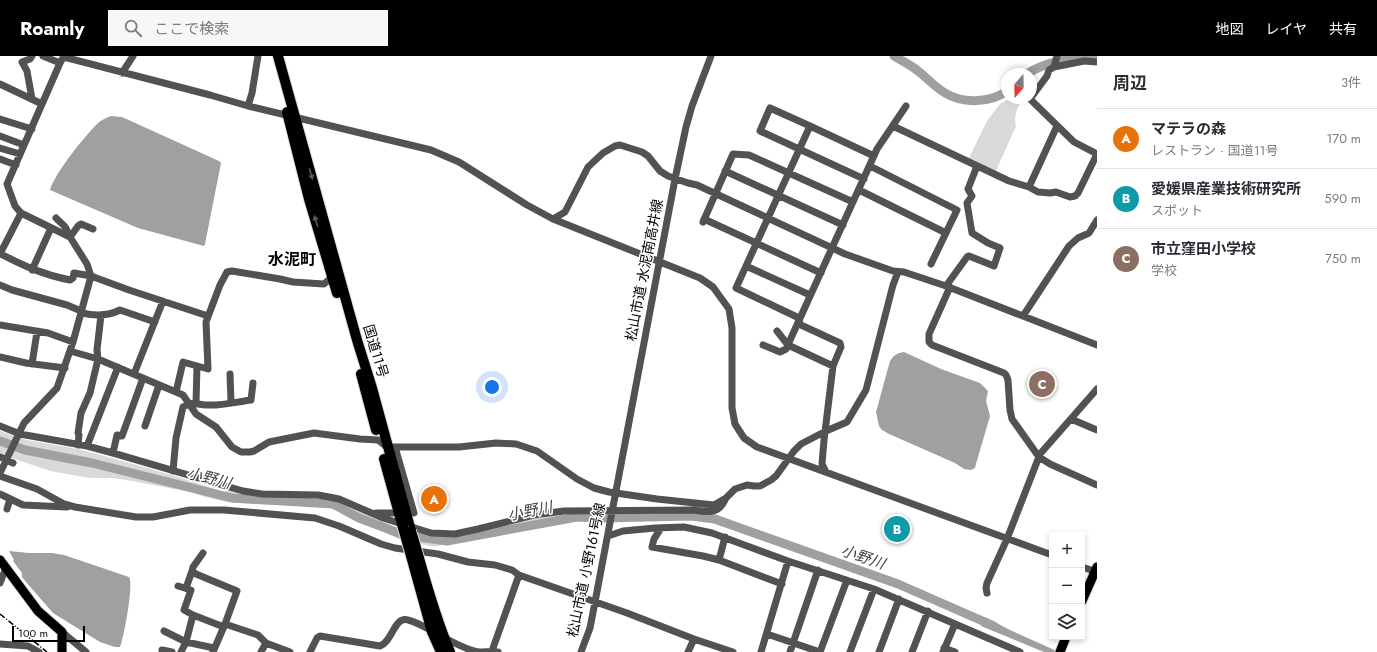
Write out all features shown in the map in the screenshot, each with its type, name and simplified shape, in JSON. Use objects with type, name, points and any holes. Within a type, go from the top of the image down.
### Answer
[{"type":"highway","name":"国道11号","points":[[271,56],[291,116]]},
{"type":"highway","name":"国道11号","points":[[278,56],[309,199],[335,273],[391,447],[407,527]]},
{"type":"highway","name":"国道11号","points":[[335,273],[378,440],[407,527],[432,632],[441,652]]},
{"type":"highway","name":"国道11号","points":[[415,557],[450,652]]},
{"type":"main road","points":[[0,560],[38,611],[62,632],[62,652]]},
{"type":"main road","points":[[1085,594],[1096,570]]},
{"type":"main road","points":[[1062,651],[1065,640]]},
{"type":"street","points":[[32,56],[30,59],[20,61],[27,71],[32,99]]},
{"type":"street","points":[[43,56],[63,59],[122,73],[248,106],[361,132],[446,155],[527,206],[553,219],[700,278],[713,287],[729,309],[732,328],[732,408],[735,424],[744,438],[757,447],[1049,554]]},
{"type":"street","points":[[122,73],[133,56]]},
{"type":"street","points":[[248,106],[252,93],[258,56]]},
{"type":"street","name":"松山市道 水泥南高井線","points":[[616,493],[686,127],[692,106],[712,56]]},
{"type":"street","points":[[1054,66],[1057,56]]},
{"type":"street","points":[[63,59],[16,165],[3,182],[15,206],[21,212],[69,236]]},
{"type":"street","points":[[893,126],[1009,181],[1029,187],[1038,192],[1056,192],[1070,197],[1075,196],[1078,193],[1097,154],[1074,142],[1030,99],[1048,76],[1049,70],[1054,66],[1084,61],[1097,62]]},
{"type":"street","points":[[0,84],[42,104]]},
{"type":"street","points":[[763,345],[780,352],[786,349],[874,156],[906,106]]},
{"type":"street","points":[[864,179],[760,131],[770,108],[874,156]]},
{"type":"street","points":[[0,119],[32,129]]},
{"type":"street","points":[[810,126],[736,288],[797,317],[801,325],[840,343],[841,347],[833,366],[822,464],[826,472]]},
{"type":"street","points":[[1029,187],[1057,126]]},
{"type":"street","points":[[0,136],[24,145]]},
{"type":"street","points":[[553,219],[565,212],[588,167],[603,153],[615,146],[620,145],[642,152],[648,156],[660,171],[675,179],[697,185],[845,254],[948,287],[1097,345]]},
{"type":"street","points":[[0,148],[20,154]]},
{"type":"street","points":[[821,273],[704,220],[725,171],[733,154],[749,155],[853,202]]},
{"type":"street","points":[[0,159],[16,165]]},
{"type":"street","points":[[870,166],[970,216]]},
{"type":"street","points":[[977,166],[968,189],[972,196],[967,203],[972,233],[988,243],[1000,248],[994,266],[969,256],[967,257],[948,287],[929,334],[929,342],[932,345],[1006,375],[1008,380],[1012,419],[1019,431],[1039,457],[1050,464],[1097,485]]},
{"type":"street","points":[[725,171],[843,225]]},
{"type":"street","points":[[859,190],[946,233]]},
{"type":"street","points":[[931,264],[957,210]]},
{"type":"street","points":[[21,212],[0,254],[32,270],[56,278],[70,280],[73,278],[74,273],[92,276],[208,316]]},
{"type":"street","points":[[0,473],[27,420],[57,388],[65,368],[92,276],[87,264],[69,236],[68,230],[56,218]]},
{"type":"street","points":[[1022,316],[1069,246],[1078,238],[1089,233],[1097,220]]},
{"type":"street","points":[[69,236],[81,224],[93,229]]},
{"type":"street","points":[[32,270],[51,228]]},
{"type":"street","points":[[746,266],[810,295]]},
{"type":"street","points":[[176,392],[183,362],[208,369],[206,322],[220,285],[228,272],[230,271],[266,276],[293,282],[324,284],[335,273]]},
{"type":"street","points":[[0,426],[19,434],[86,446],[254,493],[318,495],[339,499],[370,514],[407,527],[432,533],[455,534],[534,515],[564,511],[612,512],[694,510],[715,512],[735,489],[742,486],[760,486],[771,480],[801,444],[847,422],[866,390],[893,285],[898,272]]},
{"type":"street","points":[[0,285],[12,290],[67,305],[90,315],[109,314],[120,310],[155,322]]},
{"type":"street","points":[[134,374],[163,301]]},
{"type":"street","points":[[78,445],[81,413],[90,393],[98,359],[97,350],[101,315]]},
{"type":"street","points":[[0,325],[48,333],[73,342]]},
{"type":"street","points":[[777,331],[788,345],[833,366]]},
{"type":"street","points":[[32,364],[37,332]]},
{"type":"street","points":[[70,351],[98,359],[118,367],[183,395],[192,403]]},
{"type":"street","points":[[0,357],[32,364],[65,368]]},
{"type":"street","points":[[197,366],[192,403],[196,414],[216,427],[232,447],[241,452],[250,452],[269,442],[297,438],[314,433],[378,440],[391,447],[459,447],[496,443],[516,444],[537,451],[577,479],[594,488],[616,493],[708,506],[714,505],[726,498]]},
{"type":"street","points":[[86,446],[118,367]]},
{"type":"street","points":[[230,374],[231,402]]},
{"type":"street","points":[[113,453],[117,435],[122,436],[143,378]]},
{"type":"street","points":[[173,471],[176,438],[183,407],[192,403],[206,405],[251,400],[253,383]]},
{"type":"street","points":[[145,426],[159,385]]},
{"type":"street","points":[[987,593],[987,583],[1007,539],[1039,457],[1097,389]]},
{"type":"street","points":[[1071,419],[1097,430]]},
{"type":"street","points":[[391,447],[414,513]]},
{"type":"street","points":[[0,476],[37,489],[64,504],[145,518],[190,510],[224,510],[315,518],[395,548],[438,554],[468,562],[495,565],[512,570],[519,575],[733,652]]},
{"type":"street","name":"松山市道 小野161号線","points":[[581,652],[590,628],[616,493]]},
{"type":"street","points":[[0,494],[23,505],[75,507]]},
{"type":"street","points":[[7,509],[10,499]]},
{"type":"street","points":[[370,514],[372,512],[382,514],[393,513]]},
{"type":"street","points":[[608,536],[623,531],[639,529],[684,527],[712,532],[788,561],[874,588],[1020,652]]},
{"type":"street","points":[[661,528],[654,539],[652,547],[719,560],[782,584]]},
{"type":"street","points":[[719,560],[725,538]]},
{"type":"street","points":[[203,553],[182,587],[191,590],[184,610],[193,615],[225,626],[258,635],[266,643],[290,652]]},
{"type":"street","points":[[761,652],[788,561]]},
{"type":"street","points":[[1085,567],[1096,570]]},
{"type":"street","points":[[0,582],[6,568]]},
{"type":"street","points":[[790,652],[818,570]]},
{"type":"street","points":[[164,631],[186,642],[213,650],[225,626],[237,591],[192,571]]},
{"type":"street","points":[[310,652],[317,638],[320,636],[380,646],[389,640],[397,623],[408,619],[456,644],[479,652],[495,651],[519,575]]},
{"type":"street","points":[[767,634],[820,652],[847,580]]},
{"type":"street","points":[[850,652],[874,588]]},
{"type":"street","points":[[879,652],[899,599]]},
{"type":"street","points":[[912,652],[928,611]]},
{"type":"street","points":[[181,652],[186,642],[193,615]]},
{"type":"street","points":[[955,624],[944,650],[955,652]]},
{"type":"street","points":[[62,632],[86,652]]},
{"type":"street","points":[[688,652],[694,639]]},
{"type":"street","points":[[261,652],[266,643]]},
{"type":"street","points":[[0,644],[28,646],[39,652]]},
{"type":"street","points":[[162,650],[172,652]]},
{"type":"shaded area","points":[[1000,104],[1020,104],[1015,118],[1016,126],[995,173],[968,160],[987,121]]},
{"type":"shaded area","points":[[111,116],[122,117],[221,163],[204,246],[138,228],[50,190],[58,174],[85,137],[99,123]]},
{"type":"shaded area","points":[[904,352],[941,369],[980,383],[988,391],[986,401],[990,416],[975,468],[971,470],[964,469],[955,463],[889,434],[882,430],[879,426],[876,412],[890,361],[899,353]]},
{"type":"shaded area","points":[[0,431],[27,440],[78,449],[112,458],[224,492],[227,490],[334,501],[395,527],[421,535],[463,536],[526,520],[566,514],[692,512],[712,515],[802,548],[876,572],[984,618],[982,624],[899,588],[709,522],[695,519],[592,522],[568,521],[527,527],[522,530],[464,542],[430,546],[399,539],[327,506],[314,504],[267,505],[227,502],[190,492],[132,481],[113,478],[90,478],[50,471],[0,454]]},
{"type":"shaded area","points":[[9,551],[64,555],[129,577],[129,599],[126,622],[120,647],[115,647],[100,642],[53,613],[22,577],[22,573],[13,561],[14,560]]},
{"type":"shaded area","points":[[985,617],[1059,652],[1044,652],[981,626]]},
{"type":"waterway","points":[[894,56],[915,69],[941,91],[952,97],[976,101],[993,98],[1001,94]]},
{"type":"waterway","points":[[1037,68],[1051,63],[1071,59],[1097,58]]},
{"type":"waterway","name":"小野川","points":[[0,441],[25,450],[92,463],[232,498],[333,504],[359,518],[404,535],[447,541],[577,517],[604,518],[691,516],[715,519],[898,584],[994,626]]},
{"type":"railway","points":[[0,614],[47,652]]},
{"type":"place","name":"市立窪田小学校","points":[[1042,384]]},
{"type":"place","name":"マテラの森","points":[[434,499]]},
{"type":"place","name":"愛媛県産業技術研究所","points":[[897,529]]},
{"type":"district","name":"水泥町","points":[[292,259]]}]
